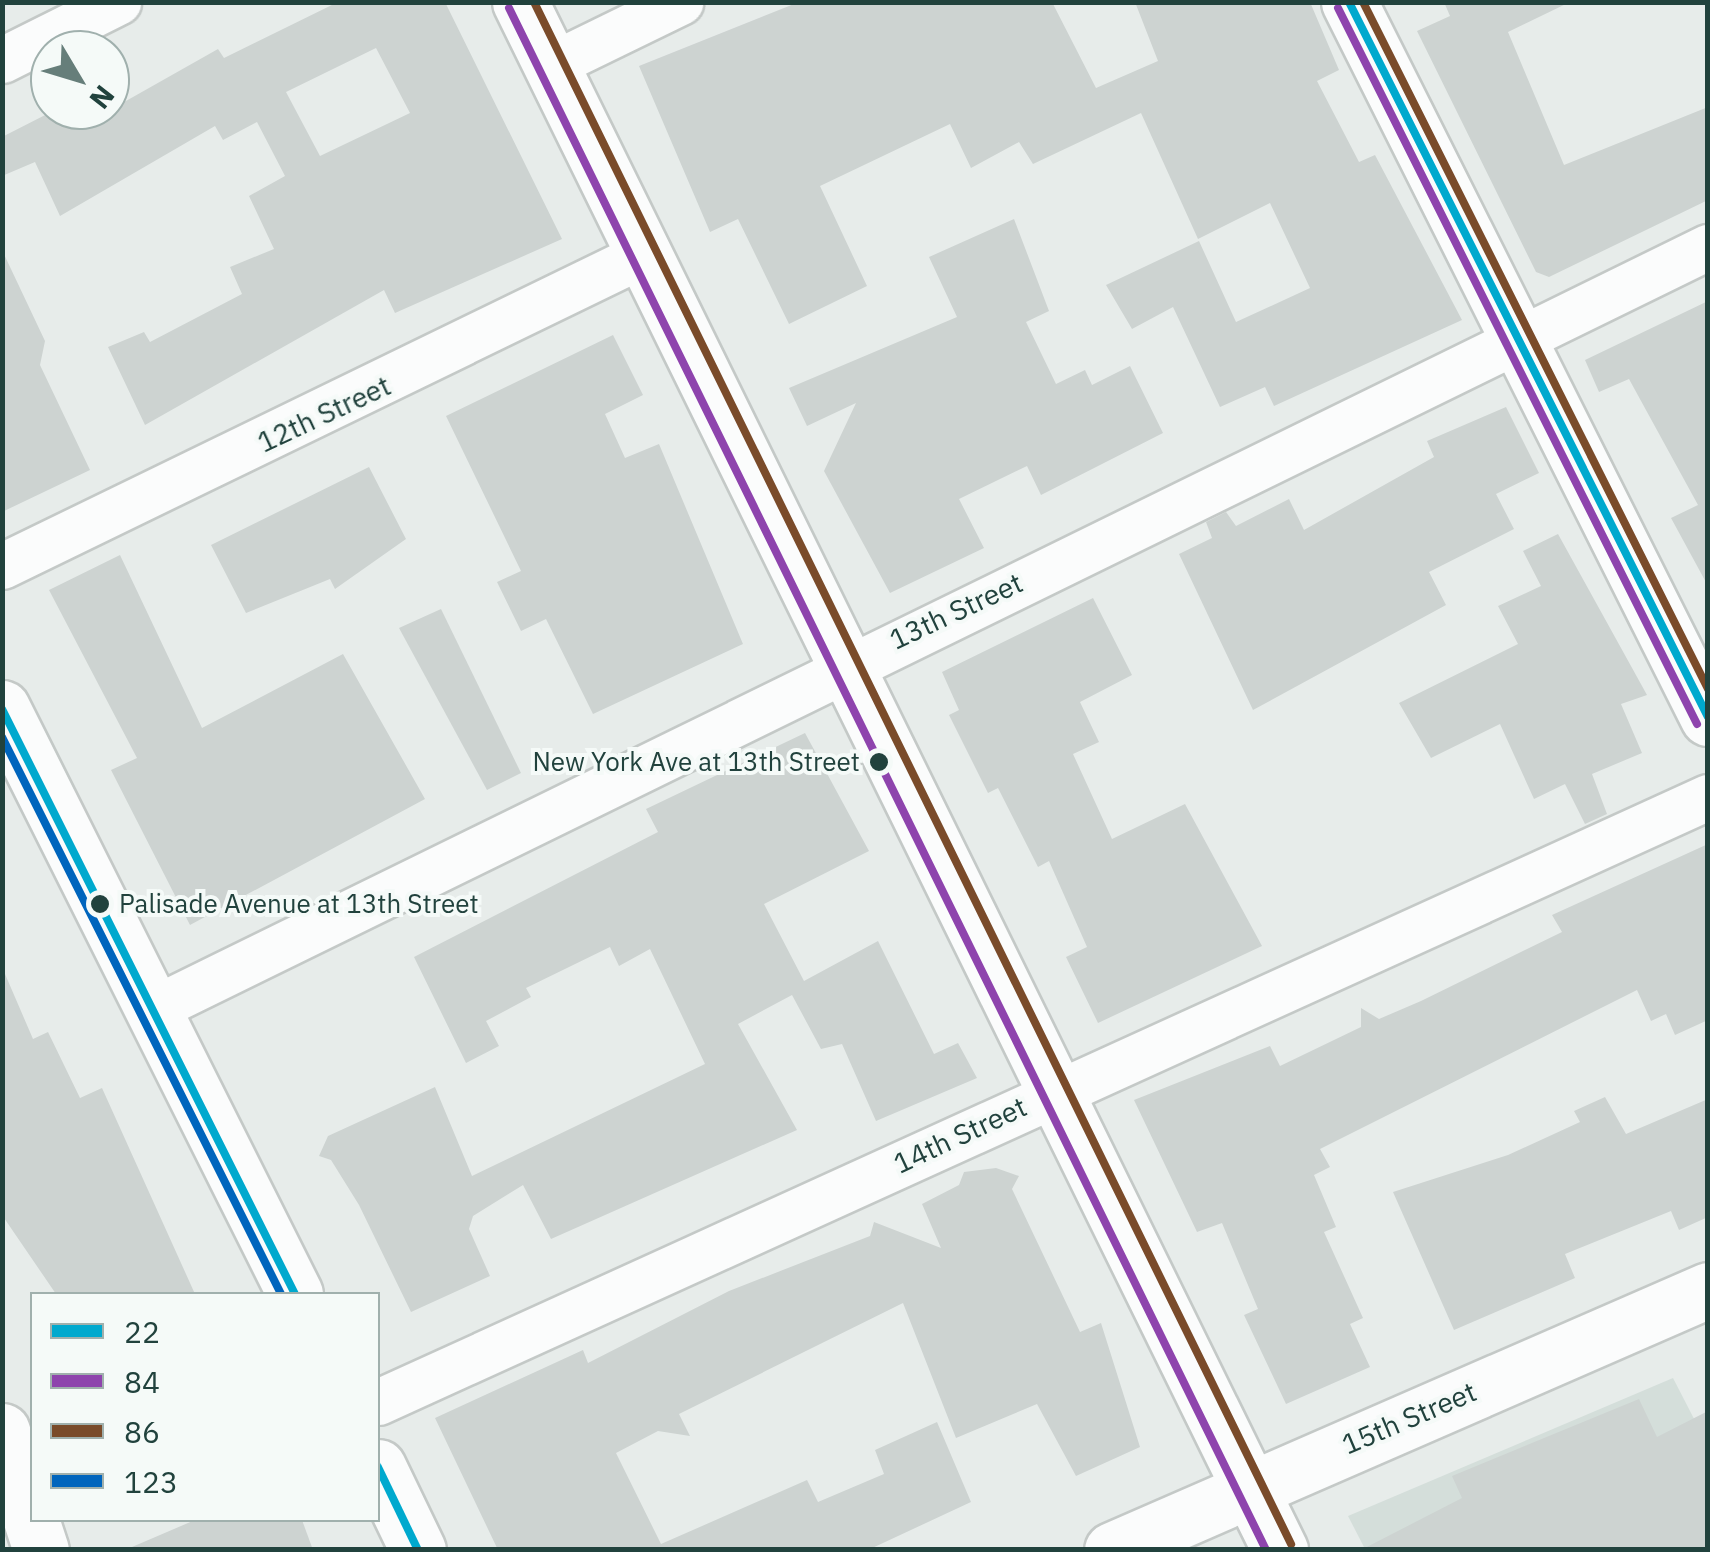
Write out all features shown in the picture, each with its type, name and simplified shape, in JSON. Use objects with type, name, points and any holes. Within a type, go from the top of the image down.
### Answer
[{"type":"street","points":[[2,60],[118,2]]},
{"type":"street","points":[[520,2],[1280,1550]]},
{"type":"street","points":[[551,65],[680,2]]},
{"type":"street","points":[[1350,2],[1526,343],[1708,718]]},
{"type":"street","name":"13th Street","points":[[153,1009],[845,664],[1526,343],[1708,247]]},
{"type":"street","name":"12th Street","points":[[2,566],[642,255]]},
{"type":"street","points":[[2,708],[294,1292]]},
{"type":"street","name":"14th Street","points":[[380,1401],[1708,797]]},
{"type":"street","name":"15th Street","points":[[1112,1550],[1708,1290]]},
{"type":"street","points":[[2,1431],[30,1516]]},
{"type":"street","points":[[380,1471],[418,1550]]},
{"type":"street","points":[[32,1522],[41,1550]]},
{"type":"shaded area","points":[[1673,1378],[1707,1444],[1365,1549],[1348,1516]]},
{"type":"building","points":[[338,2],[445,2],[562,239],[395,313],[384,290],[145,425],[108,347],[144,332],[150,342],[242,294],[230,267],[274,249],[249,196],[285,176],[257,122],[223,140],[215,126],[60,216],[35,162],[2,176],[2,137],[30,123],[30,130],[130,130],[130,99],[218,49],[224,58]],"holes":[[[376,48],[410,113],[320,156],[286,92]]]},
{"type":"building","points":[[799,2],[1052,2],[1096,88],[1158,61],[1135,2],[1310,2],[1339,70],[1317,81],[1359,162],[1375,155],[1462,320],[1274,406],[1265,387],[1220,407],[1173,307],[1132,329],[1106,285],[1199,241],[1236,322],[1310,288],[1270,203],[1198,239],[1141,113],[1033,164],[1019,142],[971,168],[950,124],[820,186],[867,286],[789,324],[738,219],[710,232],[639,66]]},
{"type":"building","points":[[1444,2],[1570,2],[1508,32],[1564,165],[1708,107],[1708,200],[1549,277],[1536,272],[1417,31],[1450,16]]},
{"type":"building","points":[[1014,219],[1049,311],[1026,322],[1056,384],[1085,370],[1092,385],[1130,366],[1163,433],[1041,495],[1027,466],[959,499],[984,548],[890,593],[824,471],[856,403],[807,426],[789,388],[957,317],[929,257]]},
{"type":"building","points":[[2,250],[45,341],[40,365],[90,470],[2,512]]},
{"type":"building","points":[[1708,301],[1708,586],[1671,518],[1698,505],[1629,379],[1599,392],[1585,360]]},
{"type":"building","points":[[613,335],[643,395],[605,414],[625,458],[659,444],[743,644],[593,714],[546,619],[521,631],[497,582],[521,571],[446,416]]},
{"type":"building","points":[[1506,407],[1539,473],[1496,494],[1514,529],[1429,572],[1446,605],[1253,710],[1179,554],[1212,538],[1206,522],[1226,512],[1236,526],[1289,499],[1304,530],[1434,457],[1427,441]]},
{"type":"building","points":[[369,467],[406,539],[335,589],[330,579],[246,613],[211,545]]},
{"type":"building","points":[[1558,534],[1647,695],[1621,704],[1642,753],[1592,774],[1607,814],[1585,824],[1565,784],[1534,799],[1500,724],[1431,758],[1399,703],[1518,644],[1498,606],[1541,586],[1523,551]]},
{"type":"building","points":[[120,555],[202,728],[343,654],[425,799],[190,925],[111,770],[137,758],[49,590]]},
{"type":"building","points":[[1093,598],[1132,675],[1080,702],[1099,742],[1073,754],[1112,839],[1185,804],[1262,946],[1098,1023],[1066,957],[1087,947],[1049,861],[1038,867],[998,788],[988,793],[949,715],[959,710],[942,672]]},
{"type":"building","points":[[441,609],[521,773],[487,790],[399,628]]},
{"type":"building","points":[[805,733],[869,851],[764,904],[804,981],[878,941],[934,1054],[958,1043],[977,1078],[876,1121],[842,1044],[821,1049],[792,995],[738,1024],[797,1130],[551,1239],[523,1185],[473,1216],[469,1229],[490,1276],[411,1312],[359,1205],[331,1160],[319,1156],[328,1136],[435,1087],[472,1176],[705,1064],[650,949],[619,966],[610,947],[526,988],[531,997],[486,1021],[499,1046],[466,1063],[414,957],[658,832],[646,809]]},
{"type":"building","points":[[1708,844],[1708,1020],[1675,1035],[1666,1014],[1651,1021],[1637,990],[1320,1149],[1330,1167],[1314,1175],[1336,1227],[1324,1232],[1363,1318],[1350,1324],[1370,1367],[1286,1404],[1244,1315],[1258,1309],[1222,1223],[1197,1232],[1134,1100],[1270,1046],[1280,1066],[1361,1027],[1361,1008],[1379,1019],[1421,1001],[1562,932],[1552,915]]},
{"type":"building","points":[[2,967],[33,1039],[48,1032],[80,1098],[102,1088],[194,1292],[55,1292],[2,1215]]},
{"type":"building","points":[[1605,1097],[1626,1134],[1708,1099],[1708,1217],[1679,1230],[1671,1211],[1565,1254],[1575,1278],[1454,1330],[1393,1192],[1508,1155],[1580,1122],[1574,1111]]},
{"type":"building","points":[[996,1168],[1019,1176],[1012,1189],[1080,1332],[1101,1323],[1140,1447],[1076,1476],[1037,1404],[956,1438],[903,1303],[679,1414],[690,1436],[658,1431],[616,1453],[661,1544],[807,1480],[818,1502],[884,1474],[875,1450],[937,1422],[971,1502],[868,1550],[498,1550],[435,1418],[583,1350],[588,1363],[729,1291],[870,1236],[874,1222],[941,1248],[922,1204],[959,1185],[964,1172]]},
{"type":"building","points":[[1639,1399],[1657,1437],[1708,1411],[1708,1550],[1361,1550],[1462,1498],[1452,1476]]},
{"type":"building","points":[[190,1522],[303,1522],[313,1550],[125,1550]]},
{"type":"transit line","name":"86","points":[[534,2],[1291,1544]]},
{"type":"transit line","name":"22","points":[[1349,2],[1708,717]]},
{"type":"transit line","name":"86","points":[[1363,2],[1708,689]]},
{"type":"transit line","name":"84","points":[[509,8],[1266,1550]]},
{"type":"transit line","name":"84","points":[[1338,8],[1697,724]]},
{"type":"transit line","name":"22","points":[[2,709],[294,1292]]},
{"type":"transit line","name":"123","points":[[2,737],[280,1292]]},
{"type":"transit line","name":"22","points":[[380,1471],[418,1550]]},
{"type":"place","name":"New York Ave at 13th Street","points":[[879,762]]},
{"type":"place","name":"Palisade Avenue at 13th Street","points":[[100,904]]}]
